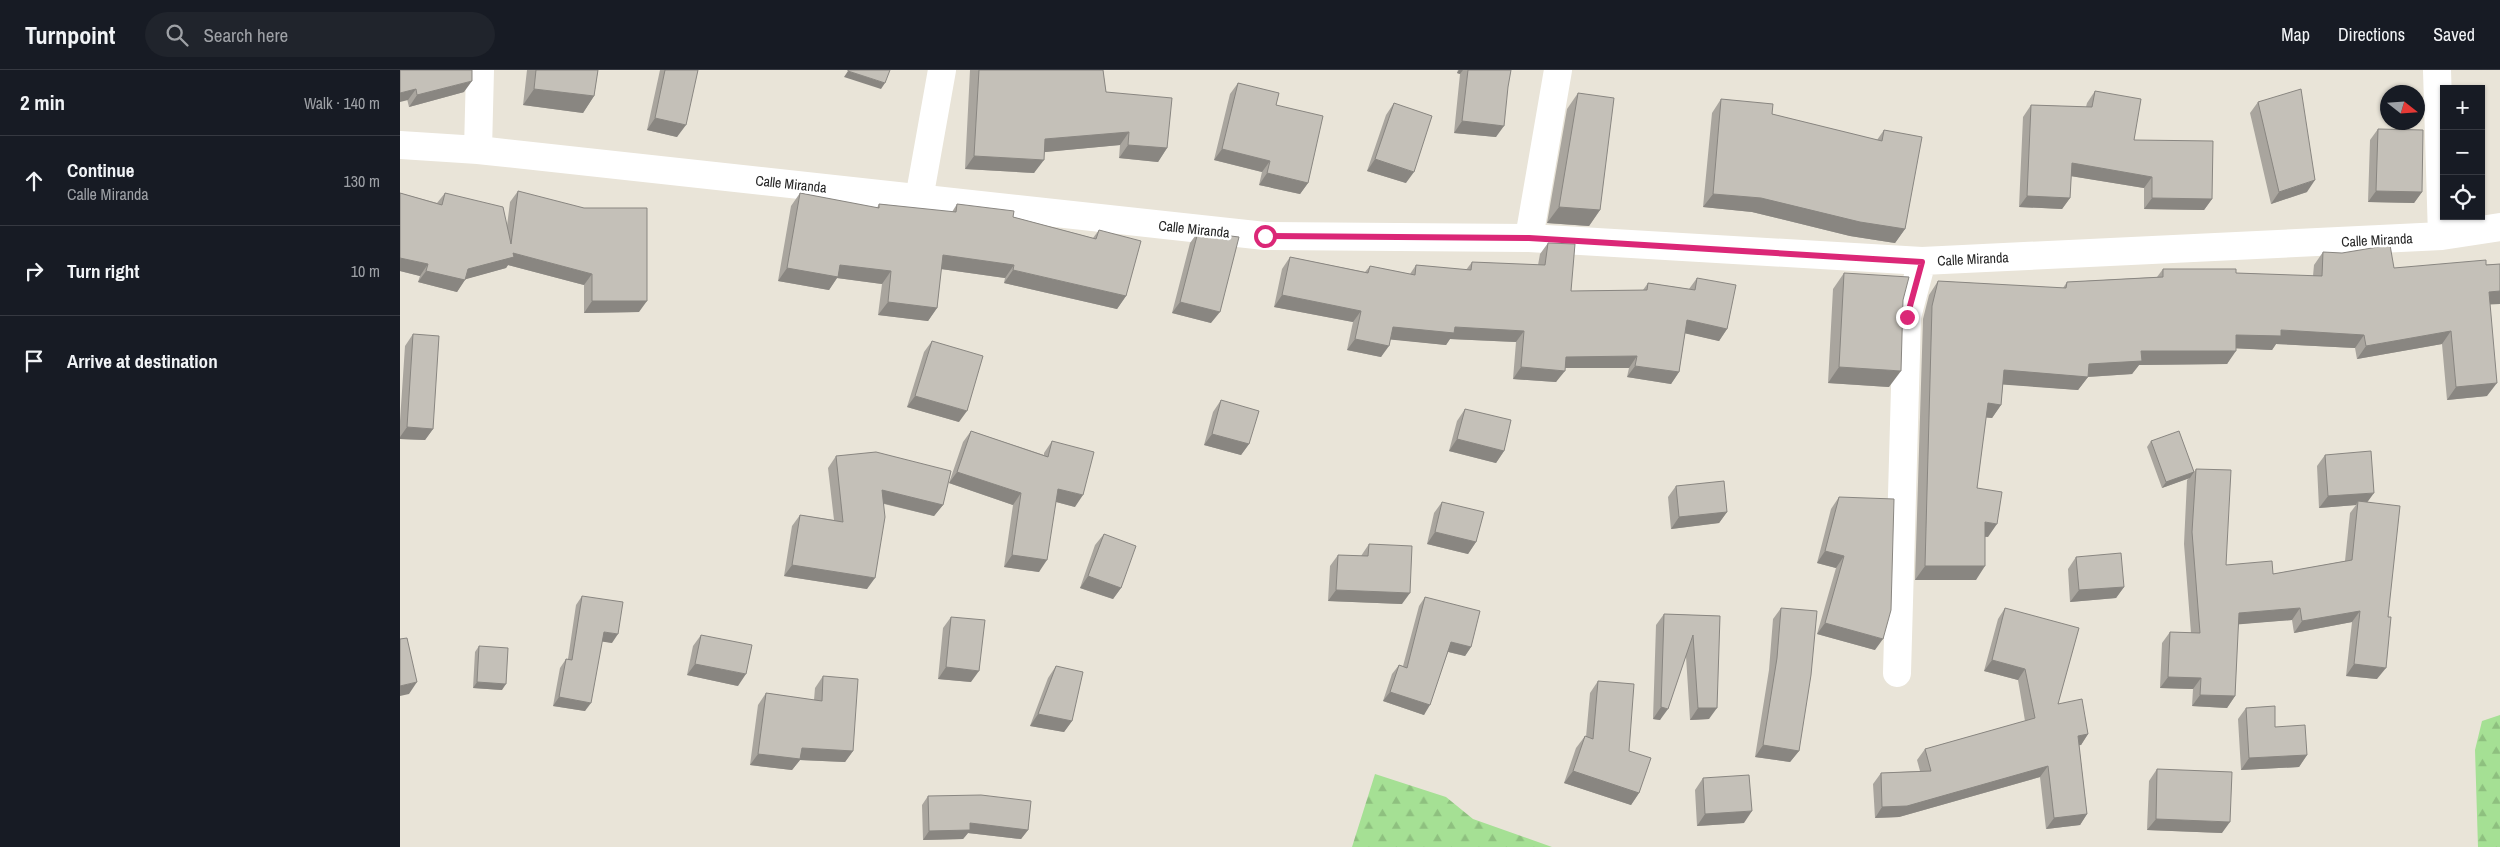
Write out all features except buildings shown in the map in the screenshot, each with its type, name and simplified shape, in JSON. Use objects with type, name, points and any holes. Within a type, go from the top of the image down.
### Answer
[{"type":"street","points":[[478,150],[480,70]]},
{"type":"street","points":[[919,198],[942,70]]},
{"type":"street","points":[[1529,238],[1558,70]]},
{"type":"street","points":[[2438,70],[2442,236]]},
{"type":"street","name":"Calle Miranda","points":[[400,145],[478,150],[1265,236],[1529,238],[1922,262],[2442,236],[2500,227]]},
{"type":"street","points":[[1897,673],[1907,317],[1922,262]]},
{"type":"green space","points":[[2500,715],[2500,847],[2478,847],[2475,750],[2482,721]]},
{"type":"green space","points":[[1375,774],[1446,797],[1473,819],[1552,847],[1352,847]]},
{"type":"route","points":[[1265,236],[1529,238],[1922,262],[1907,317]]}]
